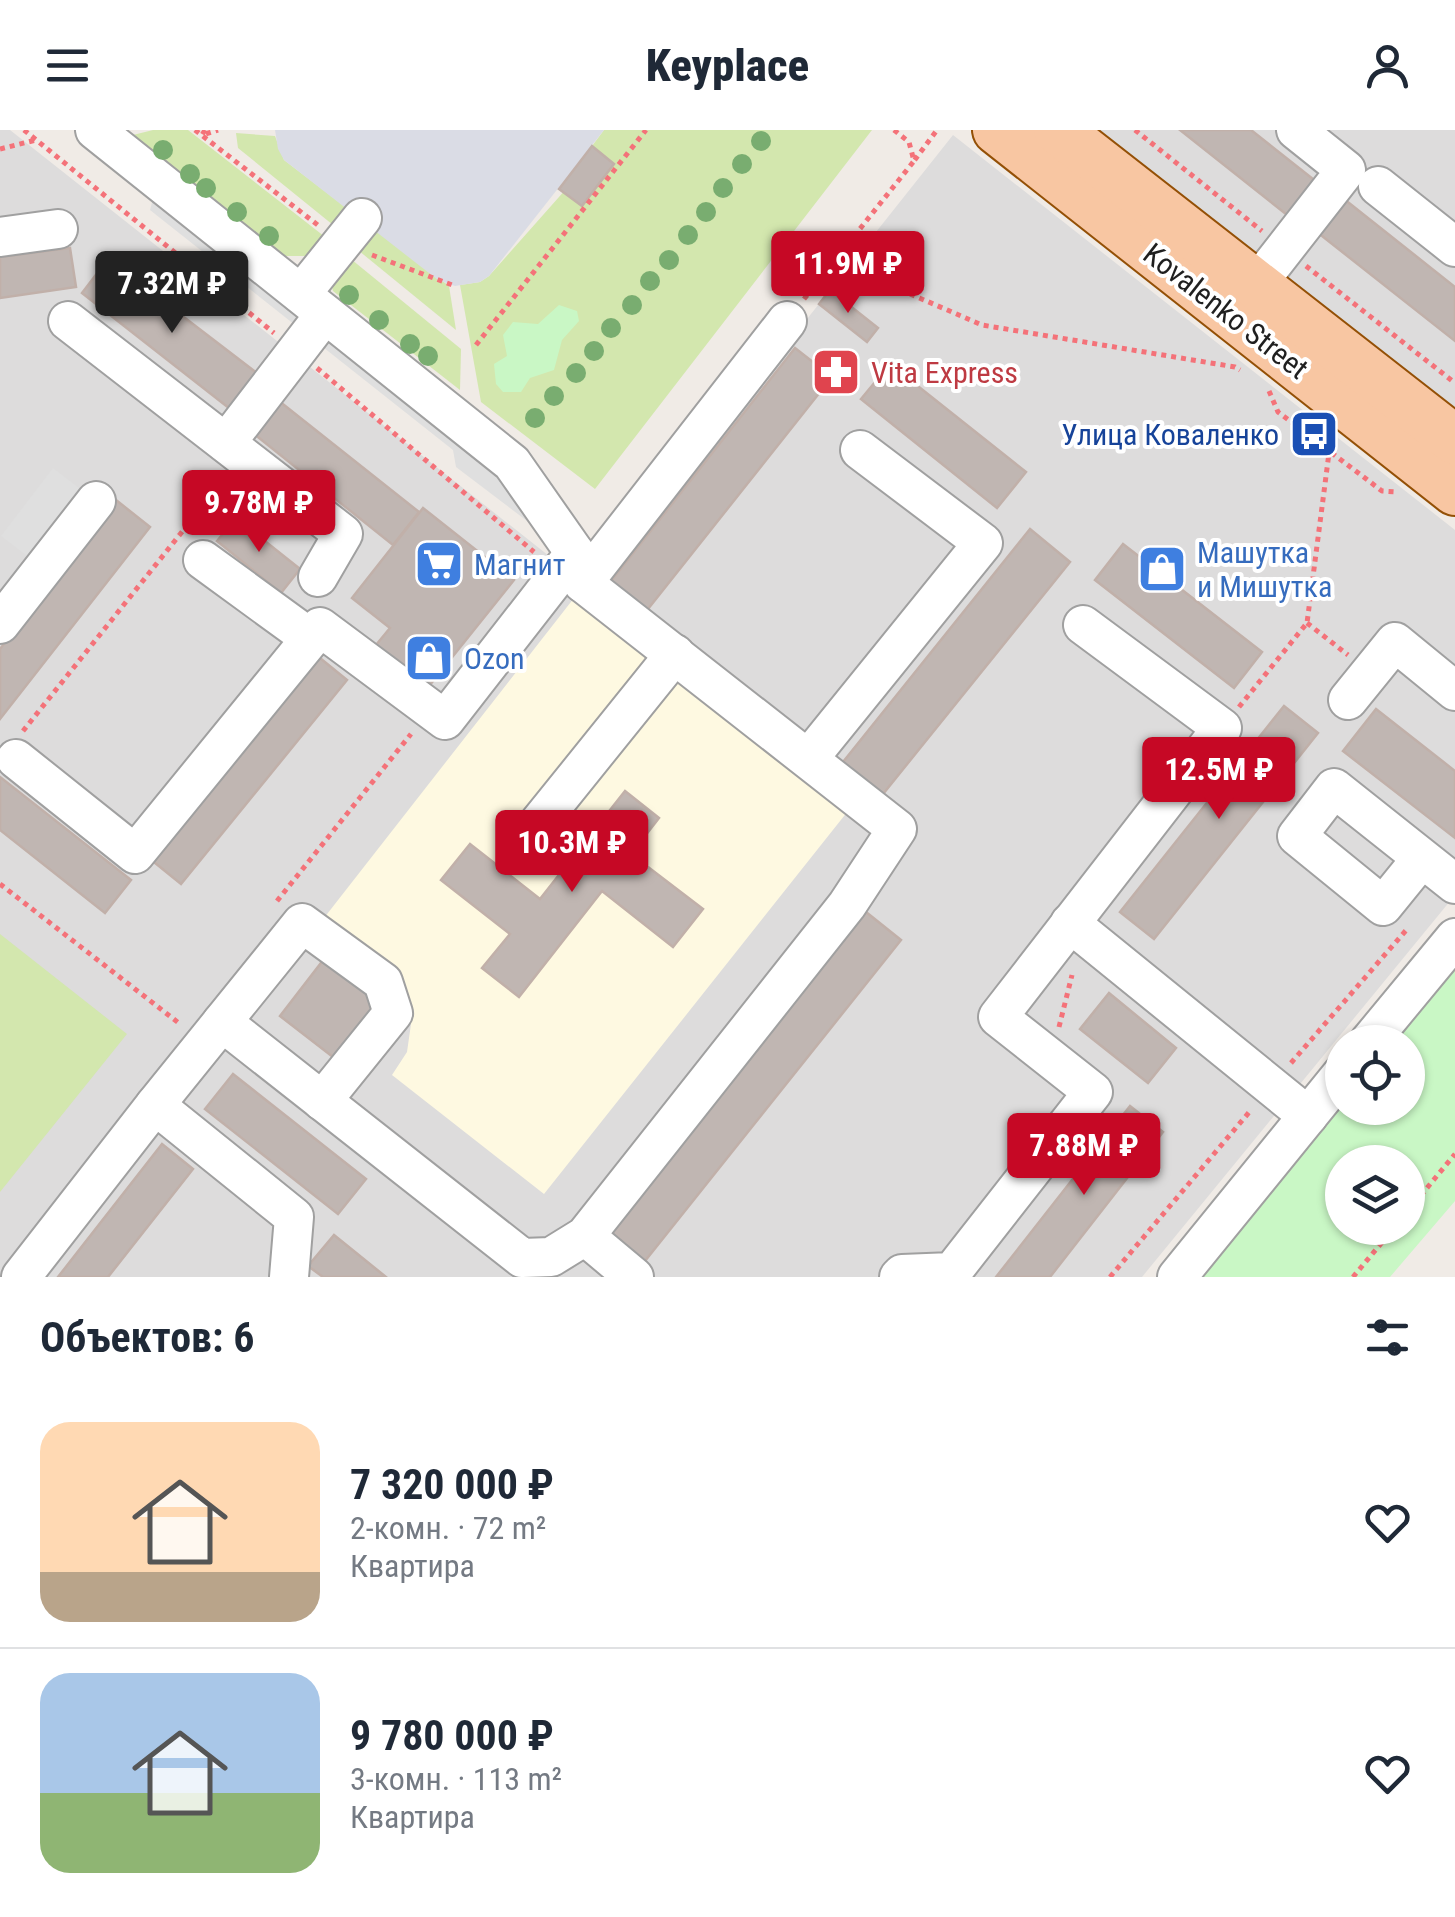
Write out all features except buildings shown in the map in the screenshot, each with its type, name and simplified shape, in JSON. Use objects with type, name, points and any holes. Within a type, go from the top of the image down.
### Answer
[{"type":"main road","name":"Kovalenko Street","points":[[997,130],[1455,491]]},
{"type":"main road","name":"Kovalenko Street","points":[[1058,130],[1455,440]]},
{"type":"street","points":[[94,130],[512,463],[566,564],[897,830],[847,905],[584,1236],[551,1256],[522,1258],[206,1017]]},
{"type":"street","points":[[1256,284],[1346,170],[1296,130]]},
{"type":"street","points":[[1378,186],[1455,247]]},
{"type":"street","points":[[234,450],[307,360],[313,304],[362,218]]},
{"type":"street","points":[[0,237],[58,229]]},
{"type":"street","points":[[68,321],[342,534],[318,577]]},
{"type":"street","points":[[14,752],[135,854],[320,627],[445,720],[566,564],[787,321]]},
{"type":"street","points":[[808,758],[983,544],[860,450]]},
{"type":"street","points":[[0,624],[96,501]]},
{"type":"street","points":[[203,560],[310,638]]},
{"type":"street","points":[[899,1277],[952,1272],[1092,1092],[998,1017],[1076,928],[1222,728],[1083,625]]},
{"type":"street","points":[[1360,686],[1395,642],[1455,691]]},
{"type":"street","points":[[526,839],[674,654]]},
{"type":"street","points":[[1422,858],[1455,884]]},
{"type":"street","points":[[20,1277],[154,1105],[206,1017],[302,923],[383,982],[394,1013],[322,1102]]},
{"type":"street","points":[[1076,928],[1308,1116]]},
{"type":"street","points":[[1383,1025],[1455,938]]},
{"type":"street","points":[[1177,1277],[1325,1095]]},
{"type":"street","points":[[154,1105],[294,1217],[290,1277]]},
{"type":"street","points":[[584,1236],[634,1277]]},
{"type":"path","points":[[24,130],[566,564]]},
{"type":"path","points":[[201,132],[218,130]]},
{"type":"path","points":[[476,346],[646,130]]},
{"type":"path","points":[[894,130],[909,142],[914,161]]},
{"type":"path","points":[[787,321],[936,130]]},
{"type":"path","points":[[0,149],[37,140]]},
{"type":"path","points":[[844,250],[887,284],[982,326],[1235,367],[1246,375]]},
{"type":"path","points":[[1258,383],[1270,391],[1278,412],[1382,491],[1399,492]]},
{"type":"path","points":[[14,752],[234,450]]},
{"type":"path","points":[[1222,728],[1307,622],[1330,451]]},
{"type":"path","points":[[1307,622],[1360,686]]},
{"type":"path","points":[[267,914],[414,730],[424,704]]},
{"type":"path","points":[[0,884],[180,1024],[206,1017]]},
{"type":"path","points":[[1051,1059],[1076,928]]},
{"type":"path","points":[[1425,1190],[1455,1154]]},
{"type":"path","points":[[1353,1277],[1380,1245]]},
{"type":"shaded area","points":[[0,130],[10,130],[592,590],[953,135],[1455,530],[1455,895],[1348,1025],[1325,1025],[1325,1054],[1142,1277],[0,1277]]},
{"type":"shaded area","points":[[275,130],[604,130],[489,276],[480,282],[455,286],[438,280],[284,160]]},
{"type":"shaded area","points":[[1076,130],[1455,130],[1455,420]]},
{"type":"shaded area","points":[[155,191],[471,444],[474,459],[565,531],[556,543],[456,467],[453,450],[150,210]]},
{"type":"shaded area","points":[[53,468],[96,501],[44,569],[1,536]]},
{"type":"shaded area","points":[[574,598],[848,811],[544,1194],[392,1075],[407,1052],[411,1024],[396,975],[324,918]]},
{"type":"green space","points":[[153,130],[188,130],[329,240],[306,256],[285,256],[133,135]]},
{"type":"green space","points":[[604,130],[872,130],[595,489],[481,402],[460,285],[480,282],[489,276],[598,153],[592,146]]},
{"type":"green space","points":[[236,133],[275,136],[284,160],[352,212],[338,229],[238,148]]},
{"type":"green space","points":[[370,225],[449,286],[456,330],[353,246]]},
{"type":"green space","points":[[346,255],[461,349],[460,390],[333,291],[331,283]]},
{"type":"green space","points":[[559,305],[577,311],[579,321],[562,340],[554,370],[530,378],[521,392],[503,392],[496,384],[494,364],[507,356],[503,335],[513,322],[538,324]]},
{"type":"green space","points":[[0,934],[127,1034],[0,1192]]},
{"type":"green space","points":[[1455,965],[1455,1201],[1425,1236],[1425,1145],[1325,1145],[1325,1245],[1417,1245],[1390,1277],[1197,1277],[1325,1122],[1325,1125],[1425,1125],[1425,1025],[1405,1025]]},
{"type":"place","name":"Vita Express","points":[[836,372]]},
{"type":"place","name":"Улица Коваленко","points":[[1314,434]]},
{"type":"place","name":"Магнит","points":[[439,564]]},
{"type":"place","name":"Машутка и Мишутка","points":[[1162,569]]},
{"type":"place","name":"Ozon","points":[[429,658]]}]
